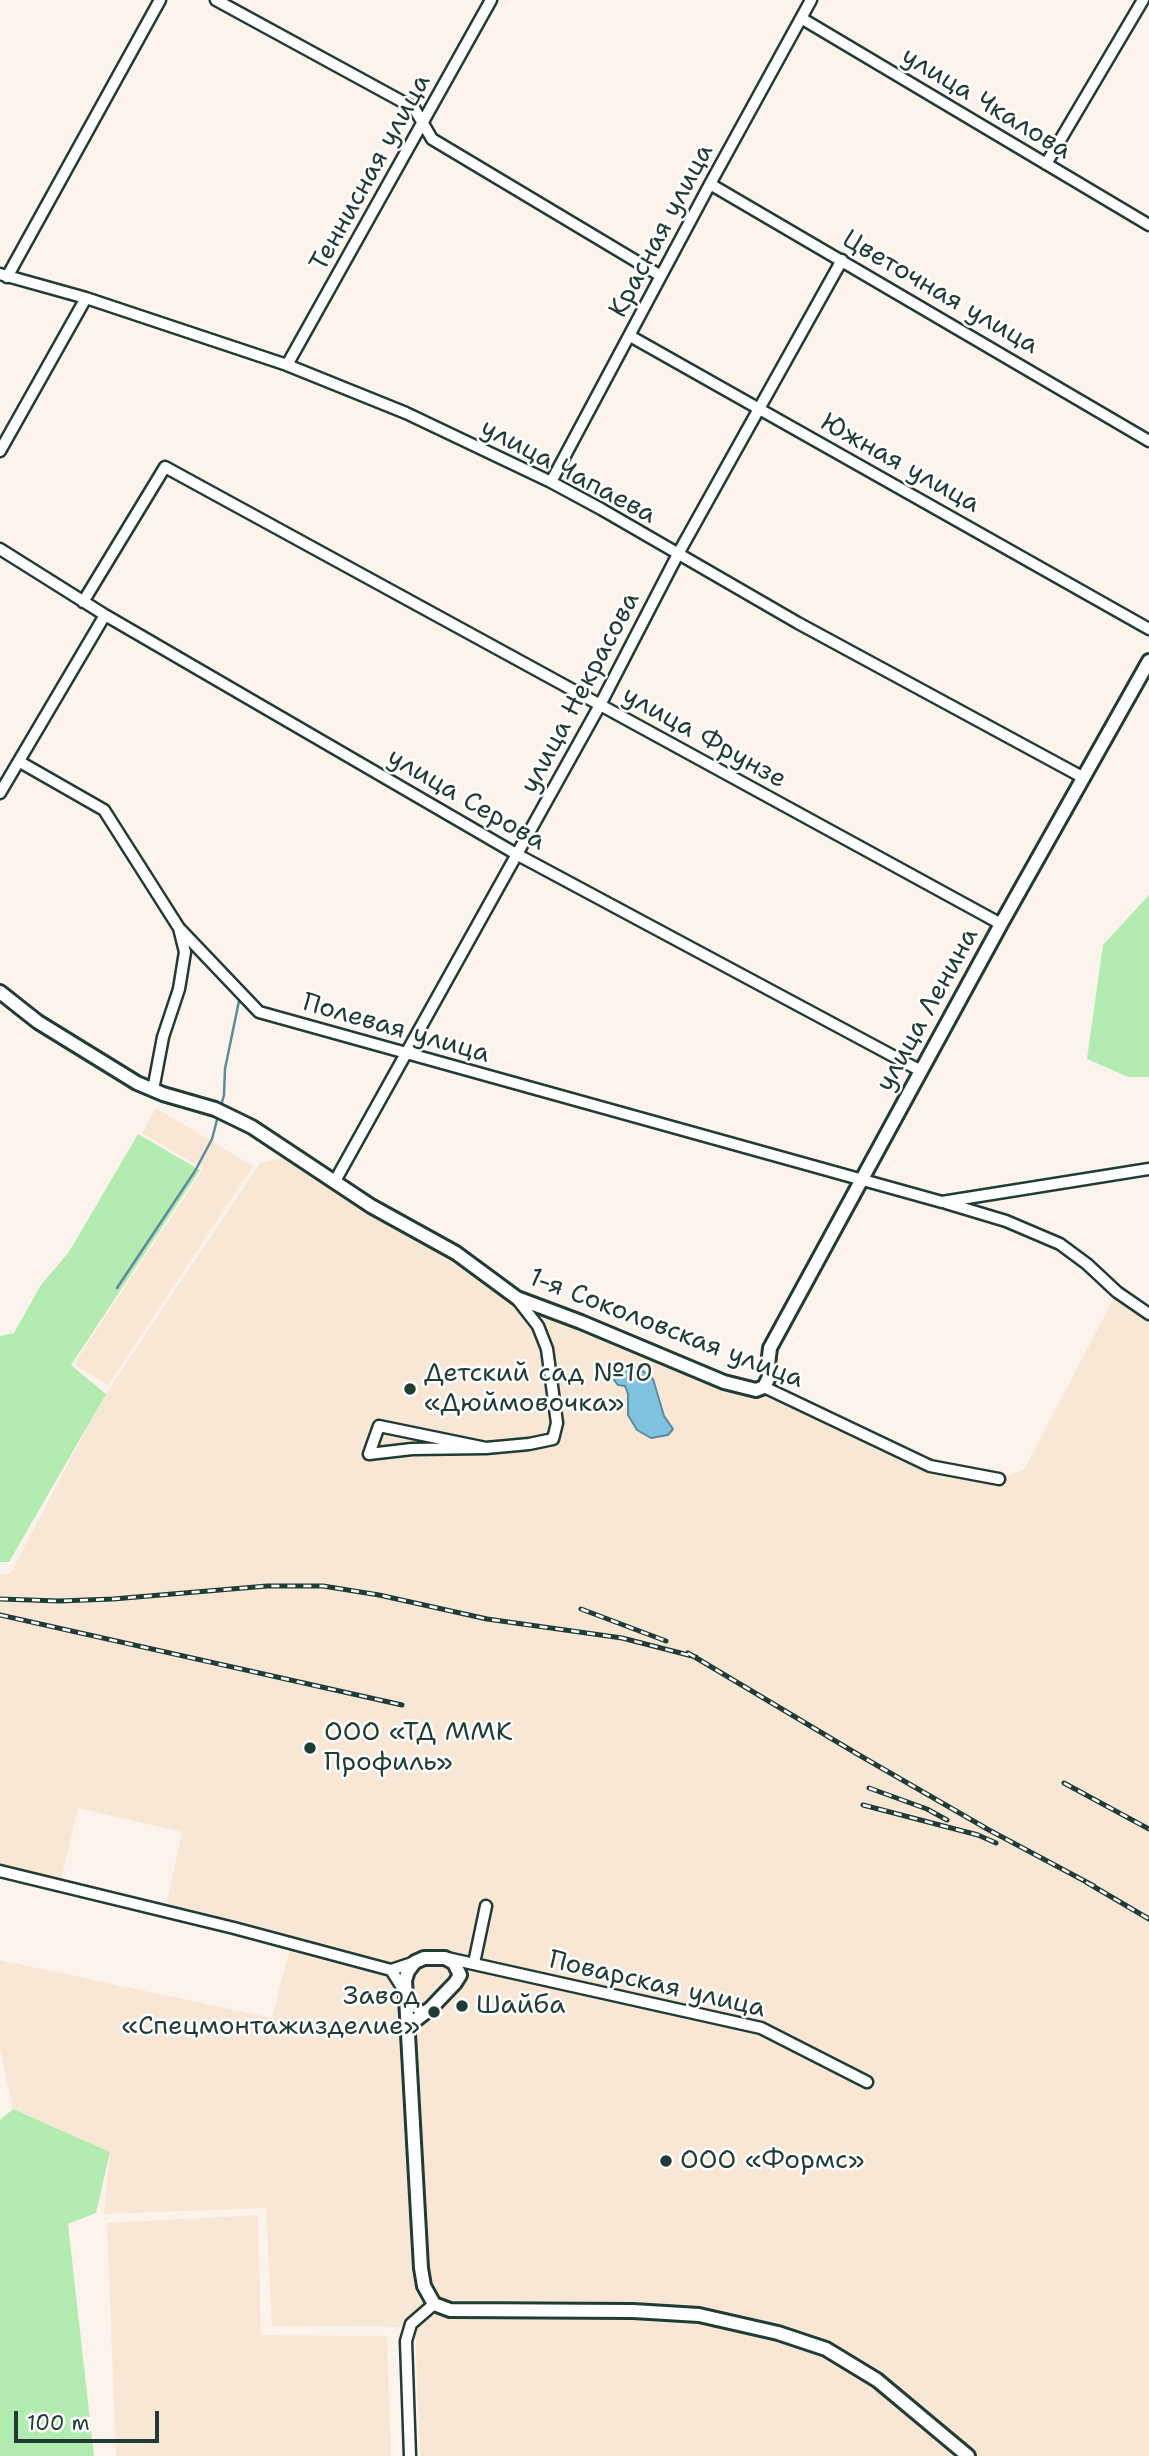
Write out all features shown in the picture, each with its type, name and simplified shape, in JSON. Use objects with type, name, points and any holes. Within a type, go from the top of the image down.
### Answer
[{"type":"street","points":[[4,275],[160,0]]},
{"type":"street","points":[[216,0],[414,108],[432,139],[661,276]]},
{"type":"street","name":"Теннисная улица","points":[[287,365],[491,0]]},
{"type":"street","name":"Красная улица","points":[[551,482],[811,0]]},
{"type":"street","points":[[1046,164],[1143,0]]},
{"type":"street","name":"улица Чкалова","points":[[801,18],[1149,225]]},
{"type":"street","name":"Цветочная улица","points":[[710,184],[1149,440]]},
{"type":"street","name":"улица Некрасова","points":[[335,1181],[518,855],[678,554],[842,260]]},
{"type":"street","name":"улица Чапаева","points":[[4,275],[86,298],[287,365],[406,413],[551,482],[1084,778]]},
{"type":"street","points":[[0,451],[86,298]]},
{"type":"street","name":"Южная улица","points":[[630,336],[1149,629]]},
{"type":"street","name":"улица Фрунзе","points":[[83,602],[165,467],[1001,924]]},
{"type":"street","name":"улица Серова","points":[[0,549],[105,615],[518,855],[921,1071]]},
{"type":"street","points":[[0,793],[105,615]]},
{"type":"street","name":"улица Ленина","points":[[764,1387],[769,1377],[769,1348],[1001,924],[1149,661]]},
{"type":"street","name":"Полевая улица","points":[[23,756],[104,810],[179,928],[259,1012],[1006,1221],[1060,1244],[1117,1292],[1149,1314]]},
{"type":"street","points":[[153,1090],[163,1037],[179,989],[185,952],[179,928]]},
{"type":"street","name":"1-я Соколовская улица","points":[[0,992],[38,1021],[137,1083],[218,1111],[252,1127],[371,1206],[456,1253],[517,1298],[724,1382],[757,1390],[764,1387],[930,1466],[999,1479]]},
{"type":"street","points":[[942,1202],[1149,1169]]},
{"type":"street","points":[[486,1448],[379,1426],[369,1454],[412,1449],[486,1448],[553,1439],[557,1423],[548,1349],[538,1326],[517,1298]]},
{"type":"street","points":[[0,1871],[60,1884],[391,1970],[424,1958],[445,1958],[454,1964],[460,1975]]},
{"type":"street","points":[[408,2026],[446,1994],[471,1962],[486,1906]]},
{"type":"street","name":"Поварская улица","points":[[445,1958],[761,2028],[867,2082]]},
{"type":"street","points":[[415,1962],[408,1971],[405,1992],[421,2268],[424,2286],[434,2304],[450,2310],[633,2311],[699,2315],[778,2333],[826,2349],[877,2380],[968,2456]]},
{"type":"street","points":[[391,1970],[414,2006],[425,2013]]},
{"type":"street","points":[[410,2456],[406,2341],[411,2324],[434,2304]]},
{"type":"shaded area","points":[[156,1108],[253,1166],[108,1385],[74,1364],[203,1169],[142,1133]]},
{"type":"shaded area","points":[[296,1154],[501,1287],[724,1382],[764,1387],[930,1466],[999,1479],[1024,1470],[1117,1292],[1149,1314],[1149,2456],[420,2456],[415,2327],[272,2326],[266,2208],[104,2214],[110,2152],[13,2109],[0,2049],[0,1960],[272,2018],[291,1944],[165,1911],[182,1832],[78,1808],[60,1884],[0,1871],[0,1574],[10,1574],[102,1399],[260,1163]]},
{"type":"shaded area","points":[[258,2215],[261,2335],[387,2336],[391,2456],[116,2456],[107,2223]]},
{"type":"green space","points":[[1149,895],[1149,1077],[1128,1077],[1087,1059],[1103,945]]},
{"type":"green space","points":[[138,1134],[200,1170],[71,1365],[106,1394],[9,1562],[0,1562],[0,1336],[14,1333],[41,1285],[69,1252]]},
{"type":"green space","points":[[13,2109],[110,2152],[96,2213],[68,2224],[94,2456],[0,2456],[0,2120]]},
{"type":"water","points":[[623,1367],[638,1367],[653,1379],[664,1416],[673,1429],[668,1435],[651,1438],[637,1430],[628,1415],[628,1394],[625,1386],[618,1385],[614,1380]]},
{"type":"waterway","points":[[221,1106],[225,1069],[240,996]]},
{"type":"waterway","points":[[117,1288],[195,1171],[212,1139],[218,1116]]},
{"type":"railway","points":[[0,1599],[113,1599],[267,1586],[323,1586],[379,1595],[487,1619],[622,1638],[696,1657]]},
{"type":"railway","points":[[581,1609],[666,1641]]},
{"type":"railway","points":[[0,1615],[402,1705]]},
{"type":"railway","points":[[688,1653],[989,1830],[1094,1886]]},
{"type":"railway","points":[[1064,1783],[1149,1829]]},
{"type":"railway","points":[[869,1788],[927,1809],[947,1820]]},
{"type":"railway","points":[[863,1805],[978,1835],[996,1843]]},
{"type":"railway","points":[[1086,1882],[1149,1919]]},
{"type":"place","name":"Детский сад №10 «Дюймовочка»","points":[[410,1389]]},
{"type":"place","name":"ООО «ТД ММК Профиль»","points":[[310,1748]]},
{"type":"place","name":"Шайба","points":[[462,2006]]},
{"type":"place","name":"Завод «Спецмонтажизделие»","points":[[434,2012]]},
{"type":"place","name":"ООО «Формс»","points":[[666,2161]]}]
